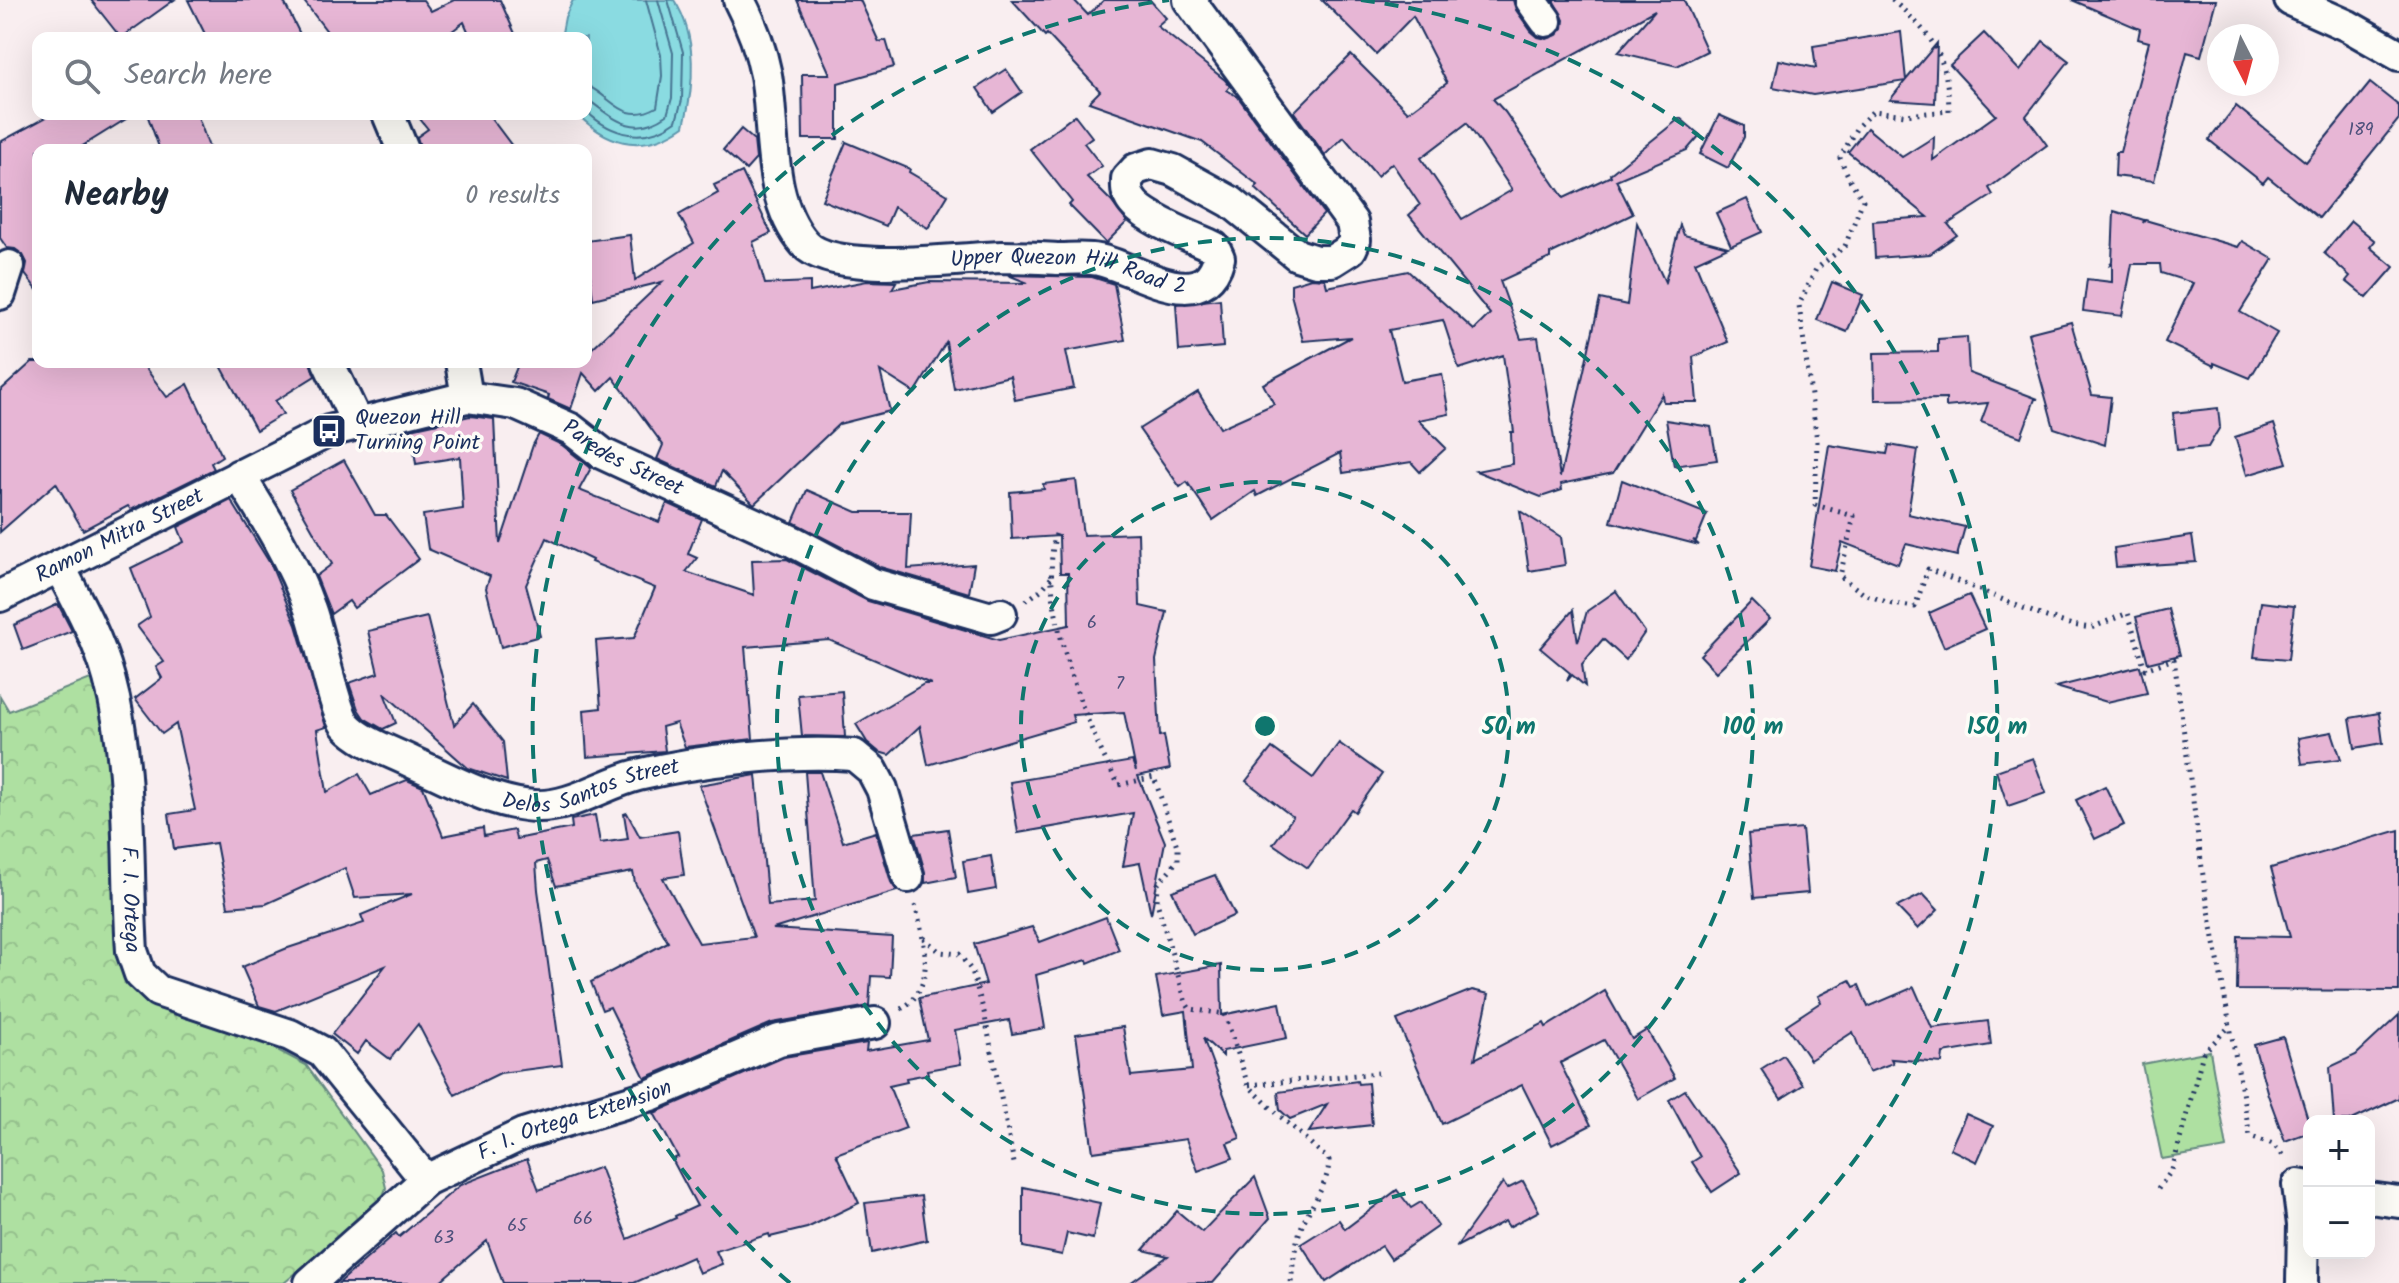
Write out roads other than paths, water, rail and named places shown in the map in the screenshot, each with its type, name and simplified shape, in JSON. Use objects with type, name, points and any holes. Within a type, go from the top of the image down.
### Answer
[{"type":"street","name":"Upper Quezon Hill Road 2","points":[[739,0],[749,18],[765,73],[778,183],[789,224],[808,247],[835,259],[871,263],[1004,257],[1099,260],[1170,286],[1190,287],[1204,282],[1215,274],[1219,258],[1214,247],[1144,212],[1131,201],[1127,179],[1136,169],[1152,164],[1173,170],[1231,202],[1297,255],[1316,261],[1332,261],[1351,249],[1355,240],[1352,222],[1189,0]]},
{"type":"street","points":[[2290,0],[2348,26],[2399,55]]},
{"type":"street","points":[[390,120],[400,144]]},
{"type":"street","points":[[331,368],[357,423]]},
{"type":"street","points":[[462,368],[467,397]]},
{"type":"street","name":"Paredes Street","points":[[239,475],[329,431],[357,423],[467,397],[515,404],[571,429],[603,454],[794,542],[873,584],[991,618],[1001,614]]},
{"type":"street","name":"Ramon Mitra Street","points":[[0,596],[239,475]]},
{"type":"street","name":"Delos Santos Street","points":[[239,475],[291,563],[309,605],[345,724],[367,740],[470,789],[534,806],[562,803],[635,776],[690,767],[760,757],[854,755],[872,770],[882,789],[908,877]]},
{"type":"street","name":"F. I. Ortega","points":[[59,566],[96,639],[118,716],[127,799],[132,951],[140,974],[158,991],[290,1035],[322,1052],[426,1180]]},
{"type":"street","name":"F. I. Ortega Extension","points":[[310,1283],[426,1180],[523,1134],[651,1095],[779,1040],[875,1023]]},
{"type":"street","points":[[2302,1283],[2304,1187]]},
{"type":"street","points":[[2375,1199],[2399,1202]]},
{"type":"water","points":[[573,0],[674,0],[687,29],[692,62],[684,126],[656,140],[630,143],[604,134],[584,120],[592,120],[592,32],[562,32]]},
{"type":"place","name":"Quezon Hill Turning Point","points":[[329,431]]}]
